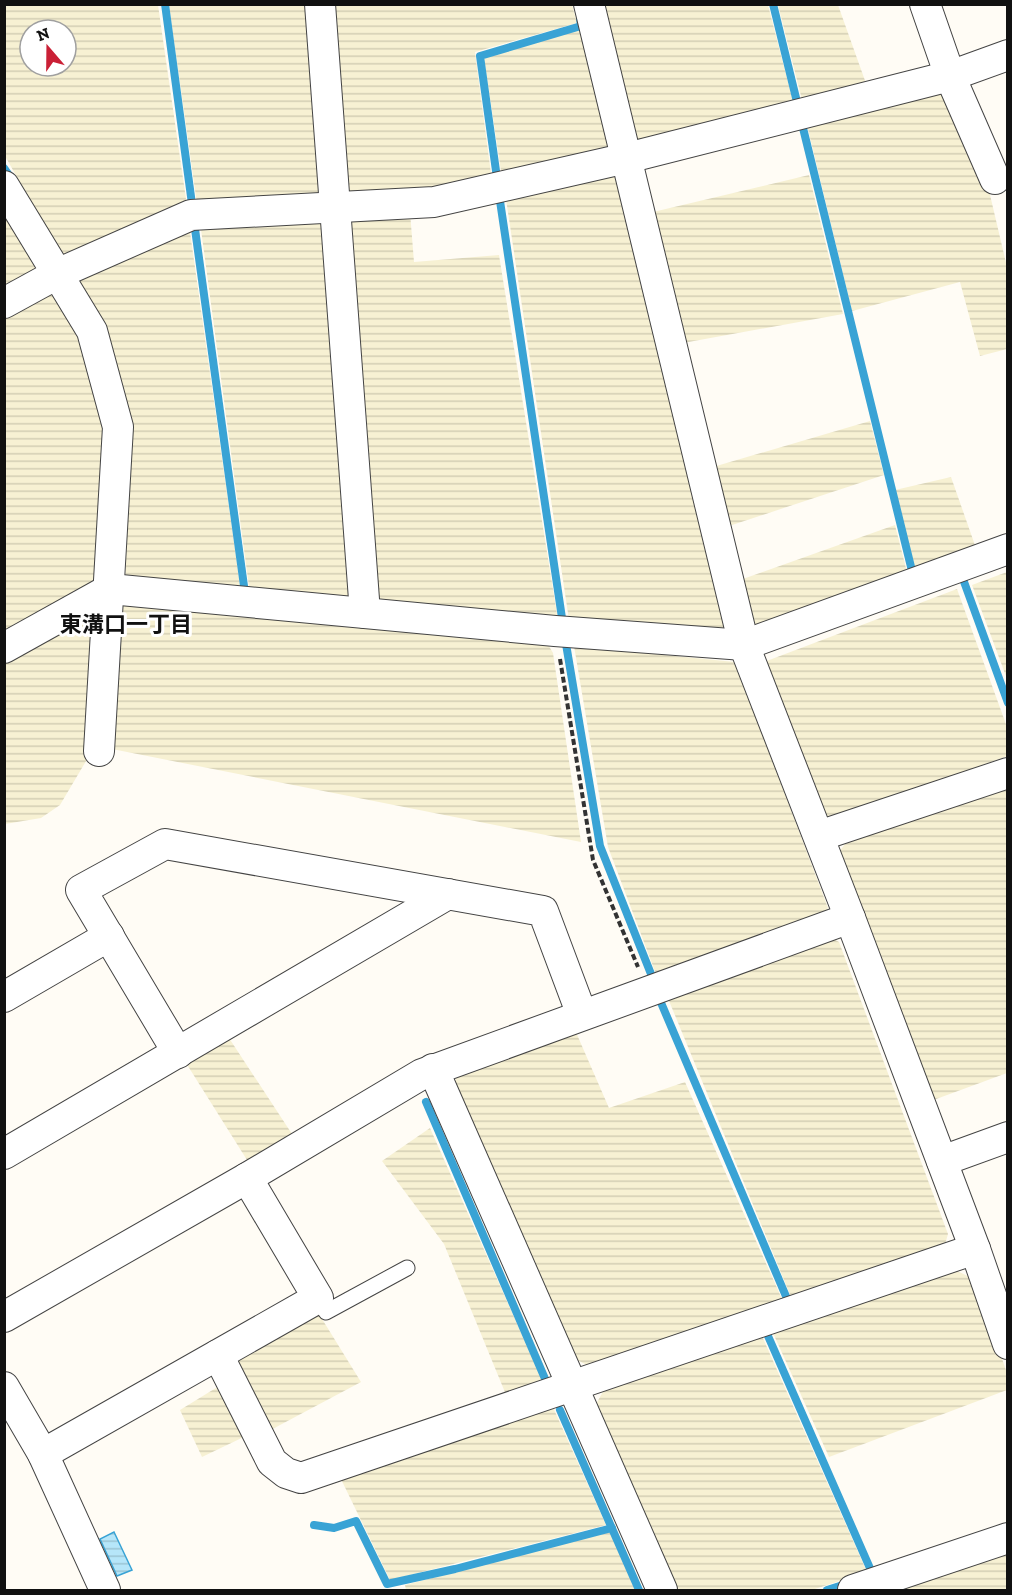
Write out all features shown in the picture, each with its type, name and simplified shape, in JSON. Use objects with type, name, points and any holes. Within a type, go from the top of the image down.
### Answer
[{"type":"street","points":[[320,4],[365,613]]},
{"type":"street","points":[[589,4],[744,645],[942,1161],[1008,1344]]},
{"type":"street","points":[[925,4],[950,76],[994,179]]},
{"type":"street","points":[[4,303],[57,274],[191,215],[434,202],[627,158],[950,76],[1008,55]]},
{"type":"street","points":[[4,186],[92,331],[118,428],[99,751]]},
{"type":"street","points":[[4,648],[110,589],[555,631],[744,645],[1008,549]]},
{"type":"street","points":[[819,836],[1008,772]]},
{"type":"street","points":[[178,1053],[81,890],[165,844],[543,911],[582,1015]]},
{"type":"street","points":[[4,1154],[448,894]]},
{"type":"street","points":[[4,1317],[433,1069],[850,918]]},
{"type":"street","points":[[4,997],[109,936]]},
{"type":"street","points":[[433,1069],[662,1590]]},
{"type":"street","points":[[942,1161],[1008,1137]]},
{"type":"street","points":[[44,1454],[318,1298],[247,1178]]},
{"type":"street","points":[[218,1355],[272,1462],[286,1473],[301,1478],[975,1249]]},
{"type":"street","points":[[4,1387],[44,1454],[105,1590]]},
{"type":"street","points":[[853,1590],[1008,1538]]},
{"type":"lane","points":[[318,1298],[326,1312],[407,1268]]},
{"type":"path","points":[[555,631],[593,860],[648,991]]},
{"type":"shaded area","points":[[4,5],[158,5],[187,206],[63,259],[5,156]]},
{"type":"shaded area","points":[[169,5],[307,5],[323,188],[314,198],[197,204]]},
{"type":"shaded area","points":[[325,5],[572,5],[577,23],[475,52],[492,181],[350,197]]},
{"type":"shaded area","points":[[600,5],[768,5],[794,105],[634,146]]},
{"type":"shaded area","points":[[778,5],[838,5],[868,89],[803,104]]},
{"type":"shaded area","points":[[582,29],[612,151],[502,178],[484,58]]},
{"type":"shaded area","points":[[946,92],[987,182],[1007,267],[1007,349],[980,356],[960,282],[852,311],[806,121]]},
{"type":"shaded area","points":[[614,170],[728,623],[723,632],[569,620],[506,199]]},
{"type":"shaded area","points":[[809,175],[843,314],[683,343],[653,212]]},
{"type":"shaded area","points":[[4,200],[40,259],[36,273],[4,291]]},
{"type":"shaded area","points":[[410,212],[414,262],[499,255],[558,620],[378,606],[342,225],[351,216]]},
{"type":"shaded area","points":[[320,217],[328,226],[357,591],[348,603],[250,594],[200,222]]},
{"type":"shaded area","points":[[189,225],[241,592],[125,583],[132,423],[76,276]]},
{"type":"shaded area","points":[[43,289],[56,293],[80,335],[109,426],[102,577],[4,638],[4,311]]},
{"type":"shaded area","points":[[870,421],[884,475],[726,527],[713,467]]},
{"type":"shaded area","points":[[951,477],[977,551],[916,573],[895,490]]},
{"type":"shaded area","points":[[895,525],[908,576],[755,631],[740,580]]},
{"type":"shaded area","points":[[1008,572],[1007,679],[972,585]]},
{"type":"shaded area","points":[[957,589],[1007,727],[1007,756],[831,821],[822,817],[764,662]]},
{"type":"shaded area","points":[[116,601],[546,641],[553,653],[581,842],[107,748]]},
{"type":"shaded area","points":[[98,609],[92,751],[60,805],[41,818],[5,824],[4,657]]},
{"type":"shaded area","points":[[574,646],[735,662],[828,908],[821,918],[659,982],[608,847]]},
{"type":"shaded area","points":[[1007,785],[1007,1073],[928,1102],[836,856],[845,844]]},
{"type":"shaded area","points":[[825,934],[839,942],[948,1234],[944,1248],[791,1297],[667,996]]},
{"type":"shaded area","points":[[575,1030],[609,1108],[685,1082],[782,1299],[587,1365],[577,1360],[454,1084],[459,1071]]},
{"type":"shaded area","points":[[229,1038],[292,1134],[247,1160],[186,1063]]},
{"type":"shaded area","points":[[430,1128],[546,1389],[509,1402],[444,1244],[382,1161]]},
{"type":"shaded area","points":[[957,1271],[974,1279],[1007,1373],[1007,1390],[829,1457],[773,1333]]},
{"type":"shaded area","points":[[314,1306],[361,1382],[265,1433],[231,1354]]},
{"type":"shaded area","points":[[762,1336],[867,1572],[812,1590],[671,1590],[595,1406],[605,1388]]},
{"type":"shaded area","points":[[224,1383],[250,1434],[202,1457],[180,1410]]},
{"type":"shaded area","points":[[552,1405],[606,1525],[390,1580],[339,1475]]},
{"type":"shaded area","points":[[610,1532],[635,1590],[406,1590],[405,1585]]},
{"type":"shaded area","points":[[1007,1548],[1007,1590],[886,1590]]},
{"type":"water","points":[[114,1532],[132,1570],[117,1576],[100,1539]]},
{"type":"waterway","points":[[165,4],[192,204]]},
{"type":"waterway","points":[[773,4],[797,102]]},
{"type":"waterway","points":[[497,178],[480,56],[581,26],[580,19]]},
{"type":"waterway","points":[[802,124],[913,575]]},
{"type":"waterway","points":[[4,168],[13,181]]},
{"type":"waterway","points":[[500,201],[562,618]]},
{"type":"waterway","points":[[195,229],[244,586]]},
{"type":"waterway","points":[[963,579],[1008,703]]},
{"type":"waterway","points":[[565,638],[600,846],[653,979]]},
{"type":"waterway","points":[[659,998],[788,1301],[782,1303]]},
{"type":"waterway","points":[[426,1102],[549,1388]]},
{"type":"waterway","points":[[768,1336],[873,1575]]},
{"type":"waterway","points":[[560,1410],[639,1590]]},
{"type":"waterway","points":[[314,1525],[334,1528],[356,1521],[387,1584],[455,1569],[612,1528]]},
{"type":"waterway","points":[[827,1590],[849,1583]]},
{"type":"district","name":"東溝口一丁目","points":[[126,624]]}]
